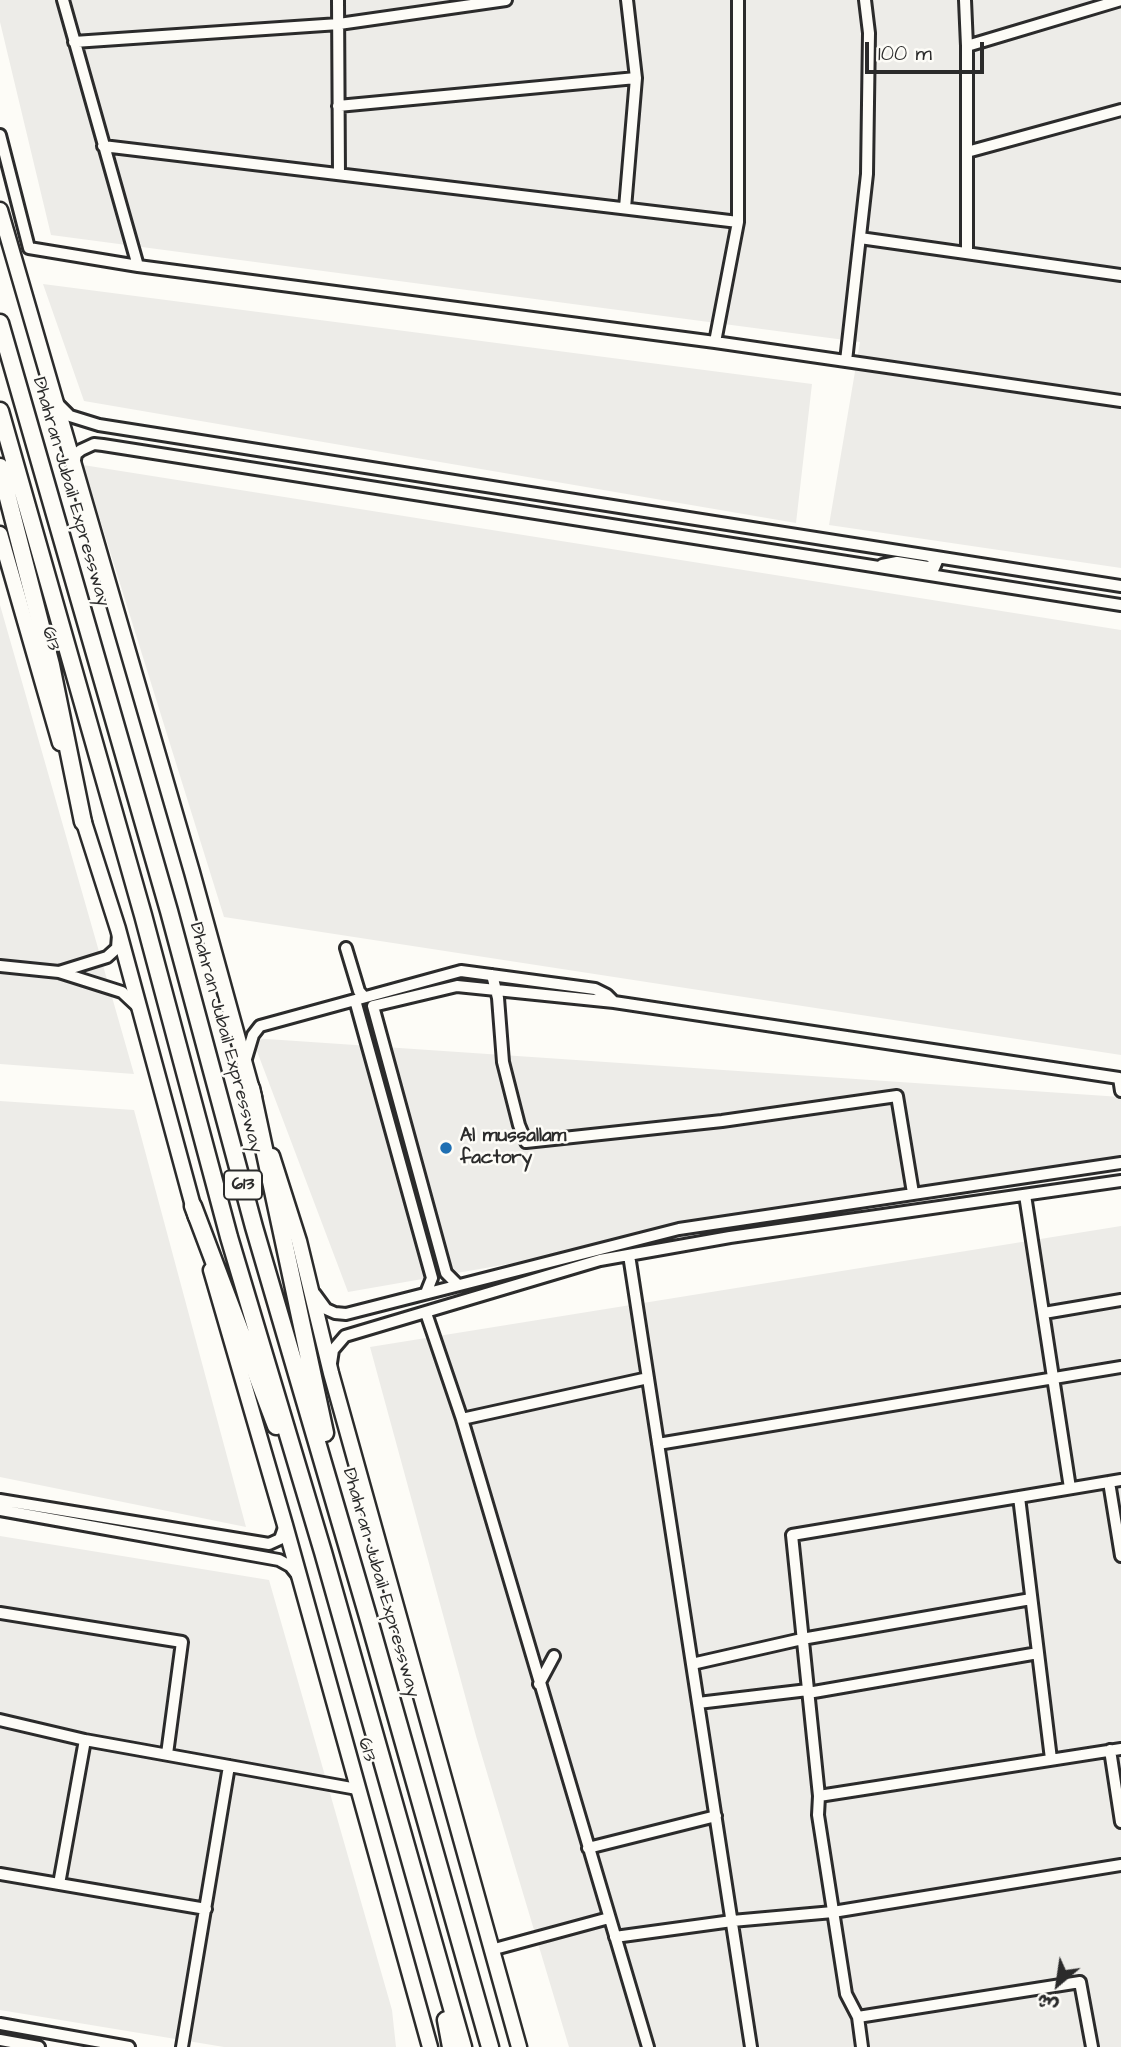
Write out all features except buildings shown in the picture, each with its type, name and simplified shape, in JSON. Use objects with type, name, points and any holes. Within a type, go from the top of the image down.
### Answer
[{"type":"highway","name":"Dhahran Jubail Expressway","points":[[0,323],[169,911],[258,1240],[490,2047]]},
{"type":"highway","name":"613","points":[[0,411],[139,902],[229,1237],[323,1552],[463,2047]]},
{"type":"highway","points":[[0,467],[51,665],[83,822]]},
{"type":"highway","points":[[251,1087],[311,1374],[369,1620]]},
{"type":"highway","points":[[193,1206],[323,1552]]},
{"type":"highway","points":[[422,1901],[451,2047]]},
{"type":"main road","points":[[0,210],[251,1087],[299,1241],[331,1373],[519,2047]]},
{"type":"main road","name":"613","points":[[0,534],[83,822],[118,929],[229,1337],[285,1525],[430,2047]]},
{"type":"street","points":[[63,0],[138,266]]},
{"type":"street","points":[[338,0],[339,174]]},
{"type":"street","points":[[74,42],[339,24],[506,0]]},
{"type":"street","points":[[625,208],[636,78],[628,0]]},
{"type":"street","points":[[715,342],[738,222],[738,0]]},
{"type":"street","points":[[846,361],[867,161],[869,33],[865,0]]},
{"type":"street","points":[[965,0],[967,253]]},
{"type":"street","points":[[967,46],[1121,0]]},
{"type":"street","points":[[338,106],[636,78]]},
{"type":"street","points":[[967,152],[1121,110]]},
{"type":"street","points":[[0,135],[29,248],[18,272]]},
{"type":"street","points":[[103,146],[738,222]]},
{"type":"street","points":[[859,238],[1121,275]]},
{"type":"street","points":[[29,248],[138,266],[715,342],[1121,401]]},
{"type":"street","points":[[51,392],[70,416],[99,425],[1121,586]]},
{"type":"street","points":[[99,425],[92,428],[88,435],[93,441],[103,445]]},
{"type":"street","points":[[74,472],[74,460],[81,450],[94,444],[103,445],[1121,605]]},
{"type":"street","points":[[700,539],[693,533],[693,528],[697,525],[725,529],[760,528]]},
{"type":"street","points":[[872,566],[897,562],[934,568],[937,561],[928,555]]},
{"type":"street","points":[[59,972],[107,957],[117,948],[118,929]]},
{"type":"street","points":[[346,948],[359,991],[365,1000],[446,1273],[457,1284]]},
{"type":"street","points":[[0,966],[59,972],[122,992],[135,1002],[141,1011]]},
{"type":"street","points":[[245,1062],[253,1035],[260,1026],[365,1000],[461,971],[595,989],[614,1002]]},
{"type":"street","points":[[492,975],[497,990],[503,1062],[526,1142],[722,1121],[897,1096],[913,1193]]},
{"type":"street","points":[[365,1000],[457,985],[614,1002],[1119,1078],[1121,1091]]},
{"type":"street","points":[[365,1000],[409,1193],[432,1278],[426,1293]]},
{"type":"street","points":[[308,1281],[319,1302],[326,1309],[346,1314],[679,1229],[1121,1163]]},
{"type":"street","points":[[331,1373],[333,1350],[345,1336],[600,1260],[730,1237],[1121,1181]]},
{"type":"street","points":[[409,1193],[428,1208]]},
{"type":"street","points":[[1025,1195],[1070,1488]]},
{"type":"street","points":[[629,1255],[751,2047]]},
{"type":"street","points":[[1044,1313],[1121,1300]]},
{"type":"street","points":[[426,1313],[462,1419],[648,2047]]},
{"type":"street","points":[[658,1444],[1121,1367]]},
{"type":"street","points":[[462,1419],[648,1378]]},
{"type":"street","points":[[862,2047],[858,2017],[846,1994],[818,1815],[819,1796],[792,1535],[1121,1480]]},
{"type":"street","points":[[1109,1482],[1121,1556]]},
{"type":"street","points":[[1019,1497],[1051,1759]]},
{"type":"street","points":[[0,1500],[269,1544],[280,1539],[285,1525]]},
{"type":"street","points":[[0,1510],[279,1560],[290,1566],[298,1576]]},
{"type":"street","points":[[692,1664],[802,1639],[1031,1599]]},
{"type":"street","points":[[0,1613],[182,1642],[167,1754]]},
{"type":"street","points":[[698,1703],[808,1691],[1038,1653]]},
{"type":"street","points":[[539,1684],[554,1656]]},
{"type":"street","points":[[0,1720],[85,1740],[357,1789]]},
{"type":"street","points":[[59,1884],[85,1740]]},
{"type":"street","points":[[819,1796],[1115,1749],[1121,1822]]},
{"type":"street","points":[[182,2047],[229,1766]]},
{"type":"street","points":[[588,1848],[716,1816]]},
{"type":"street","points":[[615,1937],[732,1920],[833,1912],[1121,1865]]},
{"type":"street","points":[[0,1874],[206,1909]]},
{"type":"street","points":[[491,1950],[609,1917]]},
{"type":"street","points":[[858,2017],[1080,1982],[1092,2047]]},
{"type":"street","points":[[0,2024],[129,2047]]},
{"type":"street","points":[[0,2040],[39,2047]]},
{"type":"shaded area","points":[[0,0],[1121,0],[1121,568],[829,525],[860,342],[51,235],[0,22]]},
{"type":"shaded area","points":[[43,284],[812,384],[796,523],[84,401]]},
{"type":"shaded area","points":[[83,465],[1121,630],[1121,1055],[224,917]]},
{"type":"shaded area","points":[[0,605],[134,1074],[0,1064]]},
{"type":"shaded area","points":[[252,1038],[1121,1097],[1121,1157],[348,1292]]},
{"type":"shaded area","points":[[0,1101],[134,1110],[246,1527],[0,1477]]},
{"type":"shaded area","points":[[1121,1226],[1121,2047],[569,2047],[476,1736],[370,1347]]},
{"type":"shaded area","points":[[0,1536],[269,1580],[392,2010],[396,2047],[224,2047],[0,2010]]},
{"type":"place","name":"Al mussallam factory","points":[[446,1148]]}]
